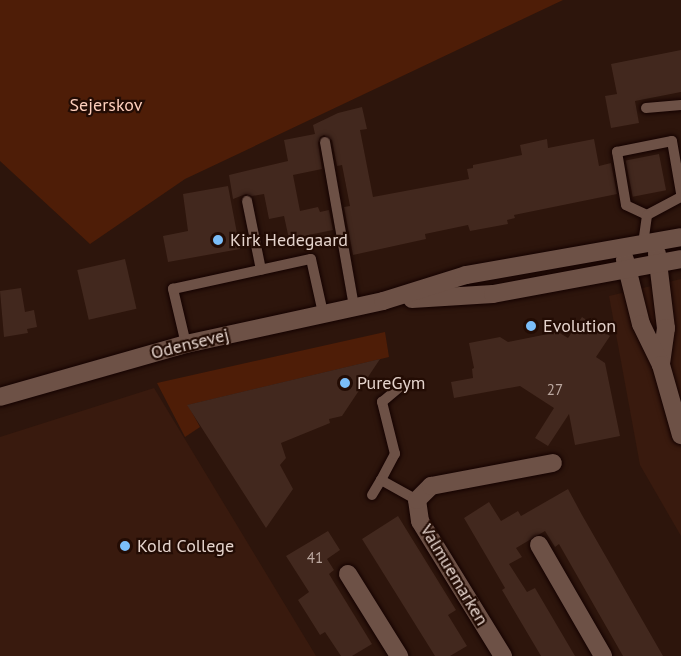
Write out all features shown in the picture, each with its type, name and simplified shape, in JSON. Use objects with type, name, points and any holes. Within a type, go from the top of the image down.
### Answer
[{"type":"main road","name":"Odensevej","points":[[0,397],[186,344],[383,301],[466,275],[681,237]]},
{"type":"main road","points":[[650,243],[657,264],[666,328],[661,365]]},
{"type":"main road","points":[[621,248],[641,324],[661,365],[681,435]]},
{"type":"main road","name":"Odensevej","points":[[383,301],[493,294],[681,259]]},
{"type":"main road","name":"Valmuemarken","points":[[496,653],[420,521],[417,501],[431,486],[554,463]]},
{"type":"main road","points":[[538,545],[603,656]]},
{"type":"main road","points":[[348,574],[399,656]]},
{"type":"lane","points":[[646,108],[681,105]]},
{"type":"lane","points":[[647,215],[626,205],[617,152],[672,141],[678,160],[681,193]]},
{"type":"lane","points":[[325,142],[354,307]]},
{"type":"lane","points":[[647,215],[681,197]]},
{"type":"lane","points":[[247,201],[261,270]]},
{"type":"lane","points":[[647,215],[650,243]]},
{"type":"lane","points":[[186,344],[173,289],[311,259],[323,313]]},
{"type":"lane","points":[[372,495],[395,454],[382,402],[400,387]]},
{"type":"lane","points":[[381,480],[417,501]]},
{"type":"shaded area","points":[[681,279],[681,536],[640,465],[609,296]]},
{"type":"shaded area","name":"Kold College","points":[[154,388],[316,656],[0,656],[0,437]]},
{"type":"green space","name":"Sejerskov","points":[[0,0],[563,0],[185,179],[90,244],[0,161]]},
{"type":"green space","points":[[385,332],[389,357],[188,405],[200,427],[185,437],[157,383]]},
{"type":"building","points":[[681,50],[681,92],[635,101],[639,123],[611,128],[605,96],[617,94],[611,64]]},
{"type":"building","points":[[362,107],[367,129],[360,130],[373,197],[469,179],[467,169],[473,168],[473,165],[522,155],[520,145],[547,139],[548,148],[594,139],[599,166],[611,163],[617,194],[514,215],[515,218],[507,220],[508,224],[470,231],[468,225],[425,234],[426,239],[353,255],[344,207],[350,206],[342,165],[337,166],[332,140],[324,135],[320,137],[318,143],[322,169],[293,175],[300,211],[318,207],[320,212],[329,210],[333,230],[289,239],[284,216],[269,219],[264,194],[252,196],[246,194],[233,199],[229,175],[288,161],[284,140],[315,134],[313,125],[338,113]]},
{"type":"building","points":[[659,154],[666,190],[633,197],[626,160]]},
{"type":"building","points":[[228,186],[240,249],[168,262],[163,236],[188,231],[183,194]]},
{"type":"building","points":[[125,259],[136,309],[89,320],[77,270]]},
{"type":"building","points":[[21,288],[25,312],[34,310],[37,327],[27,329],[28,333],[4,337],[0,291]]},
{"type":"building","points":[[582,317],[610,336],[596,357],[605,363],[620,436],[575,445],[569,414],[548,446],[535,438],[554,408],[520,386],[454,398],[451,382],[473,378],[472,369],[474,368],[469,343],[500,337],[508,342],[558,332],[568,338]]},
{"type":"building","points":[[380,359],[342,416],[329,419],[330,423],[281,443],[286,458],[280,465],[293,489],[266,528],[187,405]]},
{"type":"building","points":[[568,489],[663,656],[623,656],[559,544],[555,547],[545,531],[516,548],[522,557],[509,564],[527,592],[535,588],[575,656],[541,656],[502,590],[505,588],[464,518],[489,502],[501,521],[518,511],[521,516]]},
{"type":"building","points":[[398,516],[456,610],[448,615],[467,646],[450,656],[435,656],[362,539]]},
{"type":"building","points":[[328,531],[340,550],[327,559],[334,570],[329,574],[372,644],[352,656],[341,656],[325,632],[320,635],[298,600],[309,592],[286,556]]},
{"type":"place","name":"Kirk Hedegaard","points":[[218,240]]},
{"type":"place","name":"Evolution","points":[[531,326]]},
{"type":"place","name":"PureGym","points":[[345,383]]},
{"type":"place","name":"Kold College","points":[[125,546]]}]
